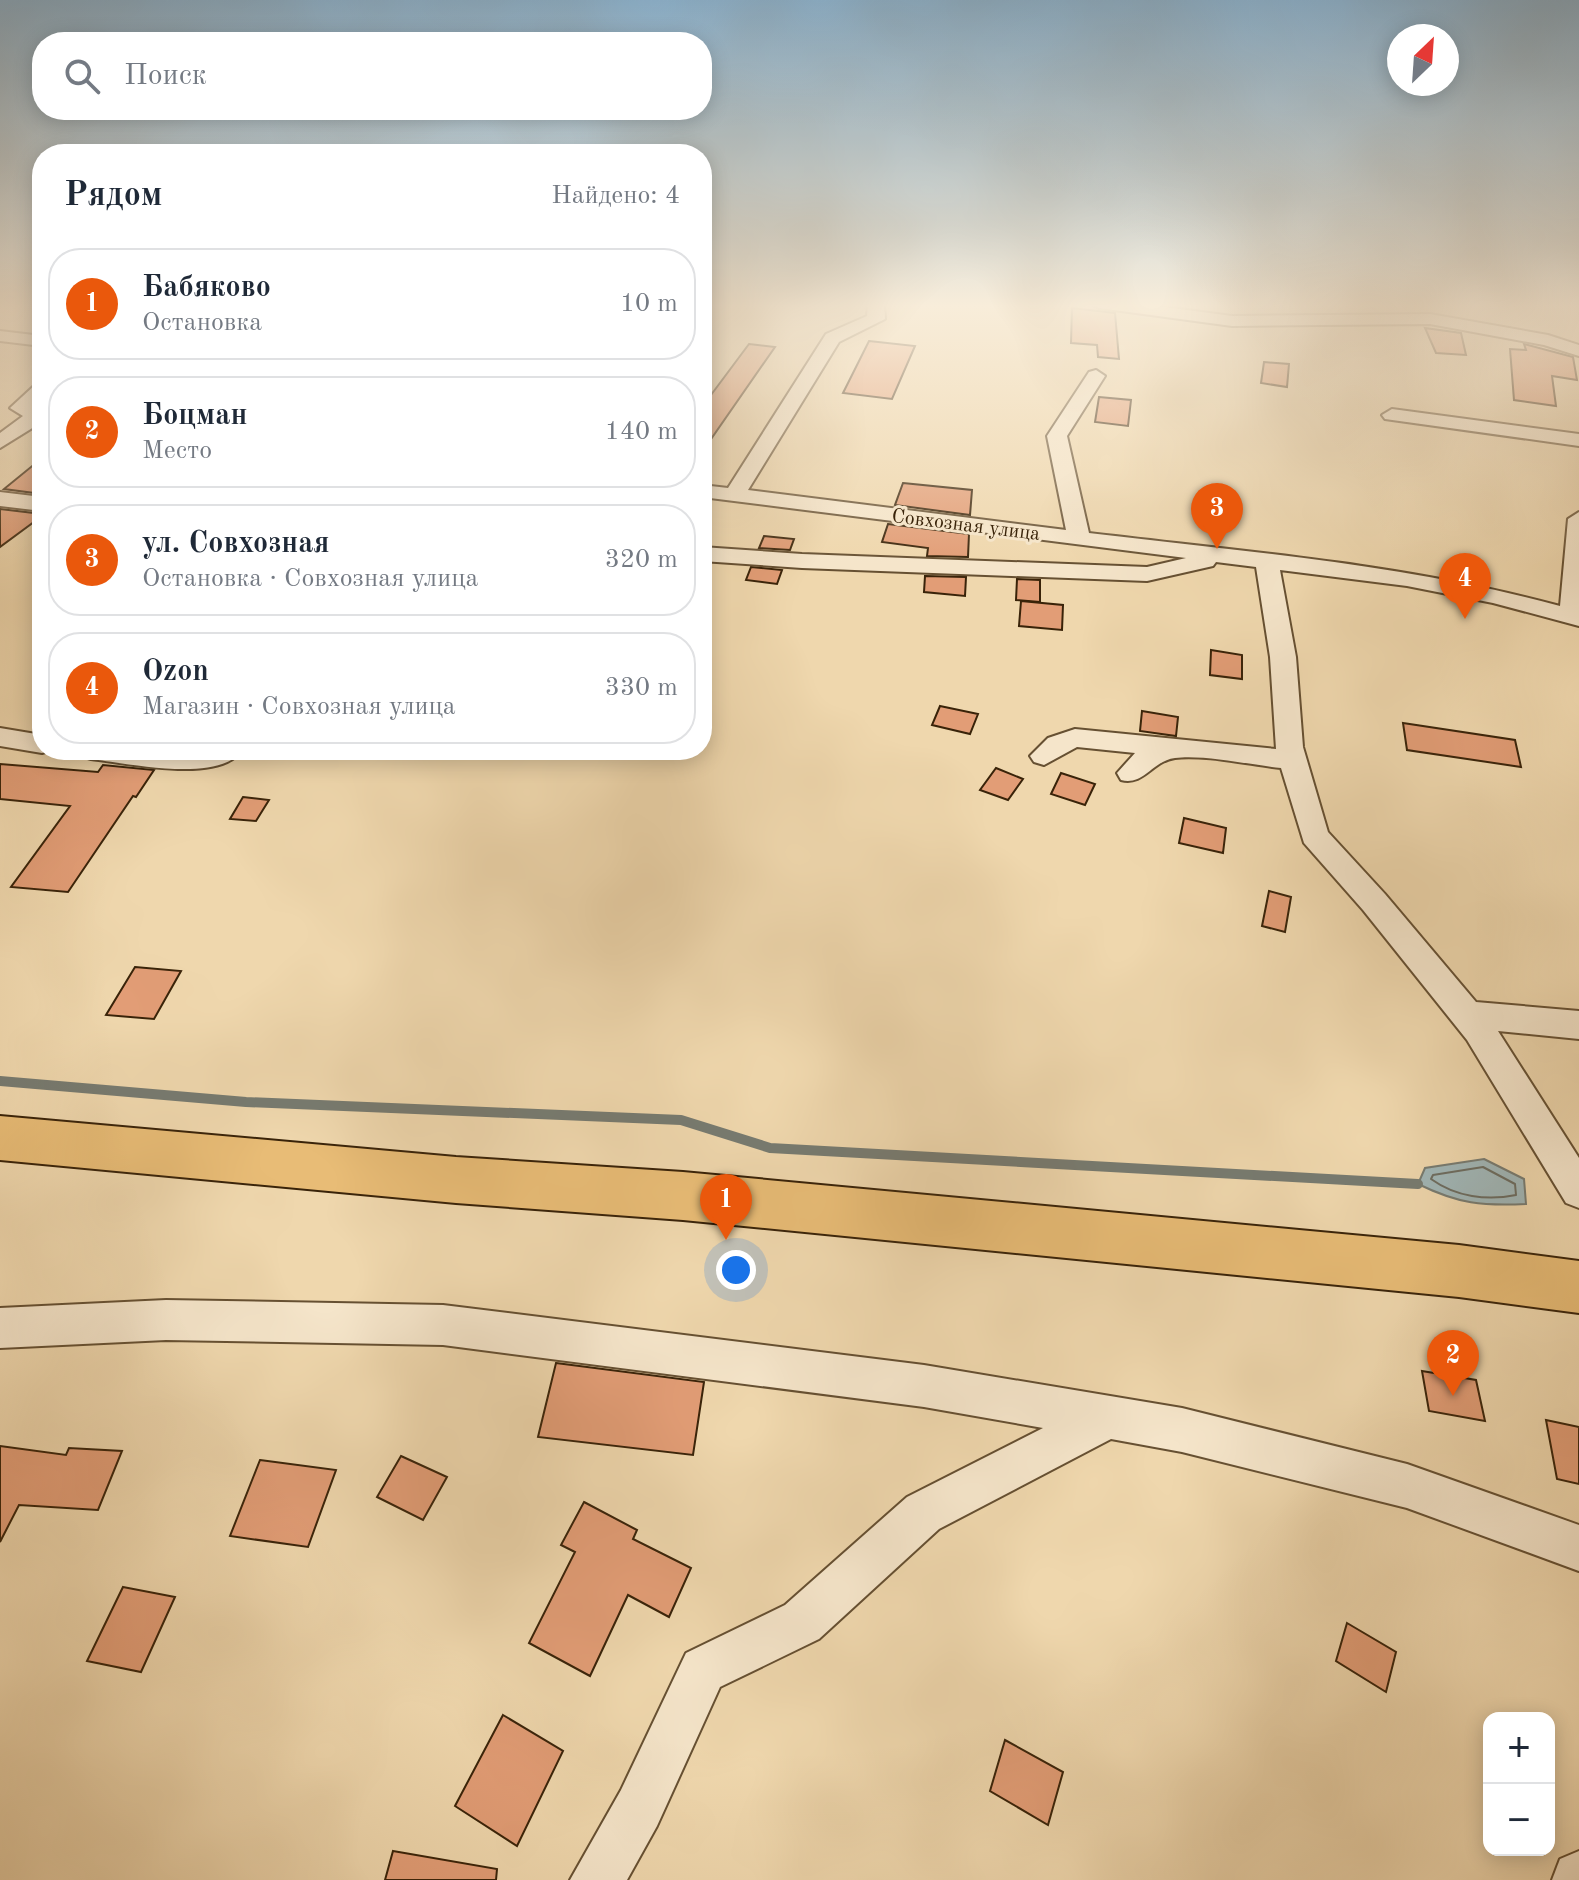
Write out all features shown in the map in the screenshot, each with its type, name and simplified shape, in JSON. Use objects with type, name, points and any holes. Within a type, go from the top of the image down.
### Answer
[{"type":"highway","points":[[0,1138],[456,1180],[683,1196],[1444,1270],[1579,1287]]},
{"type":"street","points":[[734,495],[799,391]]},
{"type":"street","points":[[1079,538],[1057,436],[1086,391]]},
{"type":"street","points":[[32,398],[20,408],[32,417]]},
{"type":"street","points":[[1392,415],[1579,440]]},
{"type":"street","points":[[0,424],[32,419]]},
{"type":"street","points":[[0,442],[32,421]]},
{"type":"street","name":"Совхозная улица","points":[[712,492],[1407,579],[1496,596],[1575,618]]},
{"type":"street","points":[[0,499],[32,503]]},
{"type":"street","points":[[1575,618],[1579,519]]},
{"type":"street","name":"Совхозная улица","points":[[712,555],[1147,574],[1229,556]]},
{"type":"street","points":[[1267,561],[1283,657],[1289,747],[1314,836],[1374,902],[1467,1015],[1579,1191]]},
{"type":"street","points":[[0,737],[32,742]]},
{"type":"street","points":[[1044,756],[1058,744],[1075,738],[1292,760]]},
{"type":"street","points":[[1131,773],[1136,765],[1155,753],[1178,748]]},
{"type":"street","points":[[1467,1015],[1579,1025]]},
{"type":"street","points":[[0,1328],[166,1320],[443,1325],[924,1386],[1182,1430],[1407,1486],[1579,1548]]},
{"type":"street","points":[[597,1880],[639,1808],[703,1670],[802,1622],[923,1513],[1109,1417]]},
{"type":"water","points":[[1484,1159],[1524,1179],[1526,1204],[1471,1202],[1418,1184],[1425,1168]]},
{"type":"building","points":[[714,391],[745,391],[712,438]]},
{"type":"building","points":[[844,391],[896,391],[892,399],[843,393]]},
{"type":"building","points":[[1513,391],[1554,391],[1556,406],[1514,400]]},
{"type":"building","points":[[1099,397],[1131,400],[1128,426],[1095,422]]},
{"type":"building","points":[[32,466],[32,493],[4,489]]},
{"type":"building","points":[[903,483],[972,490],[970,515],[895,505]]},
{"type":"building","points":[[0,509],[32,513],[32,523],[0,547]]},
{"type":"building","points":[[888,524],[969,534],[968,557],[927,556],[928,548],[882,542]]},
{"type":"building","points":[[764,536],[794,539],[790,550],[759,548]]},
{"type":"building","points":[[751,567],[782,570],[777,584],[746,580]]},
{"type":"building","points":[[925,576],[966,577],[965,596],[924,592]]},
{"type":"building","points":[[1017,579],[1040,580],[1040,602],[1016,600]]},
{"type":"building","points":[[1021,601],[1063,605],[1062,630],[1019,626]]},
{"type":"building","points":[[1211,650],[1242,655],[1242,679],[1210,675]]},
{"type":"building","points":[[940,706],[978,714],[970,734],[932,725]]},
{"type":"building","points":[[1142,711],[1178,717],[1176,736],[1140,731]]},
{"type":"building","points":[[1403,723],[1515,740],[1521,767],[1407,750]]},
{"type":"building","points":[[0,764],[98,772],[103,765],[154,770],[68,892],[11,887],[70,806],[0,799]]},
{"type":"building","points":[[996,768],[1023,779],[1008,800],[980,790]]},
{"type":"building","points":[[1061,773],[1095,784],[1085,805],[1051,794]]},
{"type":"building","points":[[243,797],[269,800],[256,821],[230,819]]},
{"type":"building","points":[[1184,818],[1226,828],[1223,853],[1179,843]]},
{"type":"building","points":[[1269,891],[1291,897],[1285,932],[1262,926]]},
{"type":"building","points":[[135,967],[181,971],[154,1019],[106,1015]]},
{"type":"building","points":[[556,1363],[704,1382],[693,1455],[538,1437]]},
{"type":"building","points":[[1422,1371],[1476,1380],[1485,1421],[1429,1411]]},
{"type":"building","points":[[1546,1420],[1579,1427],[1579,1484],[1557,1479]]},
{"type":"building","points":[[0,1446],[66,1455],[69,1448],[122,1451],[98,1510],[19,1505],[0,1542]]},
{"type":"building","points":[[401,1456],[447,1477],[423,1520],[377,1497]]},
{"type":"building","points":[[260,1460],[336,1470],[308,1547],[230,1536]]},
{"type":"building","points":[[584,1502],[637,1530],[633,1539],[691,1568],[669,1617],[628,1595],[590,1676],[529,1643],[575,1552],[561,1545]]},
{"type":"building","points":[[123,1587],[175,1597],[141,1672],[87,1661]]},
{"type":"building","points":[[1347,1623],[1396,1652],[1386,1692],[1336,1661]]},
{"type":"building","points":[[503,1715],[563,1751],[517,1846],[455,1806]]},
{"type":"building","points":[[1005,1740],[1063,1772],[1048,1825],[990,1791]]},
{"type":"building","points":[[393,1851],[497,1869],[496,1880],[385,1880]]},
{"type":"waterway","points":[[0,1081],[246,1102],[681,1120],[770,1148],[1418,1184]]},
{"type":"place","name":"ул. Совхозная","points":[[1217,549]]},
{"type":"place","name":"Ozon","points":[[1465,619]]},
{"type":"place","name":"Бабяково","points":[[726,1240]]},
{"type":"place","name":"Боцман","points":[[1453,1396]]}]
